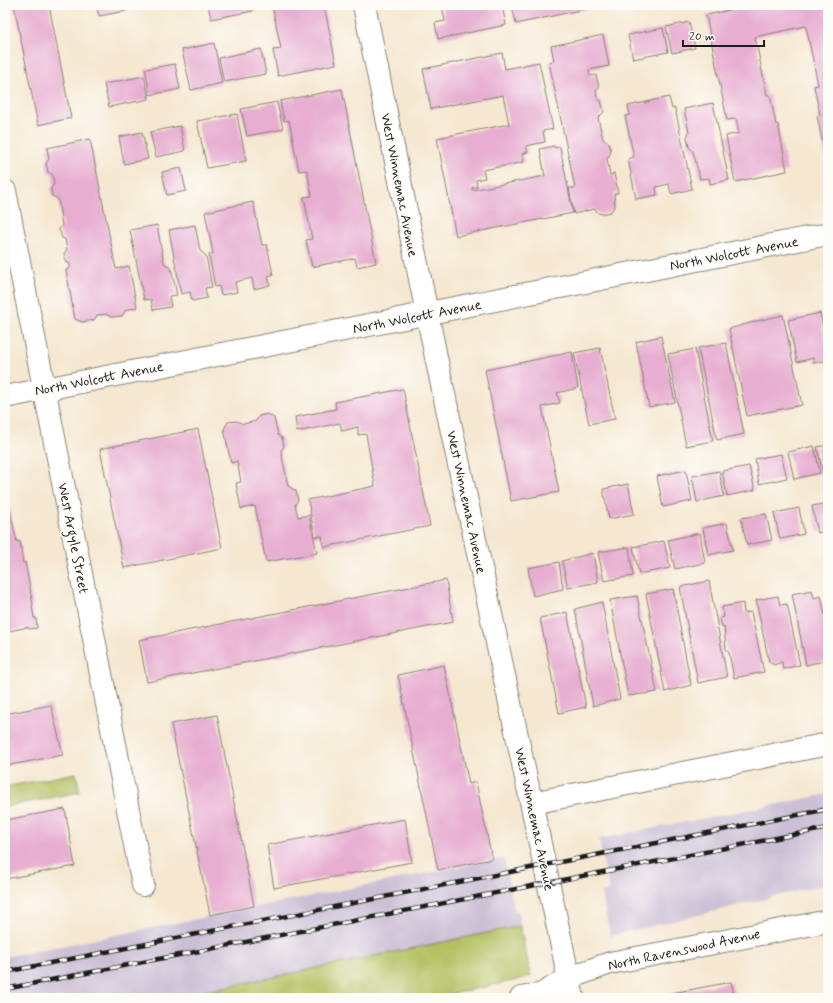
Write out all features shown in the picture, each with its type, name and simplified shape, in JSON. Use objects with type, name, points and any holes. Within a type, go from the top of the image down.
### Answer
[{"type":"street","name":"West Winnemac Avenue","points":[[364,5],[427,314],[571,988]]},
{"type":"street","name":"West Argyle Street","points":[[5,191],[143,885]]},
{"type":"street","name":"North Wolcott Avenue","points":[[5,397],[828,234]]},
{"type":"street","points":[[532,803],[828,744]]},
{"type":"street","name":"North Ravenswood Avenue","points":[[521,998],[571,988],[610,963],[828,921]]},
{"type":"shaded area","points":[[828,794],[828,884],[610,936],[602,893],[609,891],[599,839]]},
{"type":"shaded area","points":[[504,858],[513,904],[515,910],[518,910],[520,926],[172,998],[5,998],[5,957]]},
{"type":"green space","points":[[76,773],[80,792],[5,807],[5,787]]},
{"type":"green space","points":[[520,926],[531,976],[432,998],[172,998]]},
{"type":"building","points":[[14,5],[49,5],[71,118],[38,125]]},
{"type":"building","points":[[96,5],[125,5],[126,11],[99,16]]},
{"type":"building","points":[[137,5],[147,5],[147,6],[137,8]]},
{"type":"building","points":[[208,5],[252,5],[253,11],[211,19]]},
{"type":"building","points":[[272,5],[324,5],[336,64],[278,76],[273,50],[281,49]]},
{"type":"building","points":[[442,5],[502,5],[506,25],[438,39],[435,23],[445,21]]},
{"type":"building","points":[[512,5],[584,5],[585,9],[516,24]]},
{"type":"building","points":[[754,5],[828,5],[828,164],[817,116],[820,115],[814,86],[818,85],[806,26],[755,37],[767,95],[770,95],[776,125],[778,124],[787,171],[735,182],[726,136],[739,133],[736,119],[727,120],[706,15]]},
{"type":"building","points":[[689,22],[695,48],[672,53],[666,27]]},
{"type":"building","points":[[663,28],[668,52],[633,59],[628,35]]},
{"type":"building","points":[[603,35],[609,66],[589,70],[590,76],[596,75],[599,87],[596,91],[597,98],[601,101],[604,112],[598,118],[603,139],[609,143],[611,152],[607,159],[610,175],[614,173],[618,193],[614,194],[615,205],[611,212],[600,214],[594,209],[574,214],[569,188],[575,188],[549,62],[554,61],[551,46]]},
{"type":"building","points":[[214,43],[222,83],[191,90],[182,50]]},
{"type":"building","points":[[261,49],[266,74],[224,82],[219,58]]},
{"type":"building","points":[[502,53],[505,69],[539,62],[553,129],[543,131],[545,142],[526,146],[528,152],[522,154],[524,162],[483,170],[485,178],[476,180],[477,187],[472,187],[472,190],[545,176],[540,149],[554,146],[555,148],[560,147],[573,213],[456,236],[437,138],[509,124],[503,95],[431,109],[423,69]]},
{"type":"building","points":[[175,64],[180,89],[150,95],[145,69]]},
{"type":"building","points":[[144,76],[149,99],[109,107],[104,84]]},
{"type":"building","points":[[342,89],[376,263],[357,267],[355,258],[312,267],[306,240],[312,239],[304,197],[312,196],[307,170],[299,171],[289,120],[284,121],[280,101]]},
{"type":"building","points":[[669,97],[672,109],[675,108],[692,189],[671,194],[669,184],[656,187],[657,195],[636,199],[628,159],[634,157],[625,116],[630,115],[628,106]]},
{"type":"building","points":[[277,102],[283,129],[247,136],[241,109]]},
{"type":"building","points":[[713,103],[729,180],[710,184],[709,178],[700,179],[693,151],[689,147],[687,137],[689,132],[684,109]]},
{"type":"building","points":[[237,114],[246,161],[207,168],[197,121]]},
{"type":"building","points":[[180,126],[185,151],[156,157],[150,132]]},
{"type":"building","points":[[142,132],[148,159],[124,164],[119,137]]},
{"type":"building","points":[[90,139],[116,269],[129,266],[137,307],[126,310],[122,316],[111,317],[106,314],[97,315],[94,320],[82,322],[75,319],[66,270],[70,268],[70,264],[66,262],[64,254],[67,249],[65,239],[62,238],[59,229],[62,225],[58,199],[52,196],[51,188],[54,185],[53,175],[48,172],[46,163],[49,159],[47,148]]},
{"type":"building","points":[[181,168],[186,191],[167,195],[162,172]]},
{"type":"building","points":[[253,202],[262,245],[267,245],[273,275],[268,276],[270,285],[254,289],[252,278],[235,282],[237,292],[221,295],[219,286],[215,287],[209,255],[213,254],[205,212]]},
{"type":"building","points":[[157,225],[164,263],[171,268],[177,295],[169,296],[171,307],[153,310],[151,299],[144,300],[130,230]]},
{"type":"building","points":[[195,225],[200,251],[206,256],[212,287],[205,288],[207,298],[192,301],[190,292],[181,294],[169,230]]},
{"type":"building","points":[[820,313],[828,360],[814,363],[814,358],[797,362],[788,320]]},
{"type":"building","points":[[783,315],[802,405],[747,416],[729,329]]},
{"type":"building","points":[[661,336],[675,402],[649,407],[636,342]]},
{"type":"building","points":[[726,343],[744,434],[717,440],[698,348]]},
{"type":"building","points":[[600,348],[615,419],[589,424],[574,353]]},
{"type":"building","points":[[695,349],[713,441],[686,446],[668,354]]},
{"type":"building","points":[[572,352],[578,388],[557,393],[560,403],[542,407],[559,492],[511,501],[485,370]]},
{"type":"building","points":[[403,389],[430,526],[324,547],[322,536],[315,537],[308,500],[375,486],[366,434],[358,435],[358,427],[342,431],[340,423],[297,432],[295,417],[336,409],[335,402]]},
{"type":"building","points":[[268,414],[274,418],[278,435],[282,438],[284,446],[281,451],[288,486],[296,491],[298,500],[295,505],[298,517],[309,515],[317,553],[266,562],[255,506],[241,509],[236,483],[241,482],[237,461],[231,463],[224,429],[228,422],[237,421],[243,424],[256,421],[259,416]]},
{"type":"building","points":[[198,429],[222,548],[124,568],[100,449]]},
{"type":"building","points":[[828,445],[828,473],[823,474],[817,447]]},
{"type":"building","points":[[814,446],[820,473],[794,479],[788,452]]},
{"type":"building","points":[[781,454],[787,478],[759,484],[755,459]]},
{"type":"building","points":[[749,466],[755,490],[727,496],[722,471]]},
{"type":"building","points":[[686,470],[692,501],[663,507],[657,476]]},
{"type":"building","points":[[719,471],[724,496],[697,502],[692,476]]},
{"type":"building","points":[[628,484],[634,514],[609,519],[603,489]]},
{"type":"building","points":[[5,488],[17,542],[20,541],[23,563],[25,562],[37,628],[28,629],[28,627],[5,632]]},
{"type":"building","points":[[828,503],[828,530],[818,533],[812,506]]},
{"type":"building","points":[[799,508],[804,534],[780,539],[774,513]]},
{"type":"building","points":[[766,514],[772,540],[747,545],[741,518]]},
{"type":"building","points":[[727,523],[733,550],[708,555],[703,528]]},
{"type":"building","points":[[700,533],[705,563],[675,569],[668,540]]},
{"type":"building","points":[[664,541],[670,568],[639,574],[633,547]]},
{"type":"building","points":[[629,547],[633,576],[604,581],[598,552]]},
{"type":"building","points":[[593,553],[598,582],[568,588],[562,561]]},
{"type":"building","points":[[559,562],[563,589],[533,596],[528,568]]},
{"type":"building","points":[[446,580],[453,622],[147,682],[139,640]]},
{"type":"building","points":[[709,581],[727,677],[698,683],[680,587]]},
{"type":"building","points":[[673,589],[691,685],[665,692],[646,594]]},
{"type":"building","points":[[812,590],[814,598],[821,596],[828,629],[828,660],[806,665],[792,594]]},
{"type":"building","points":[[637,596],[657,692],[628,696],[610,600]]},
{"type":"building","points":[[778,596],[780,605],[787,604],[800,665],[783,669],[782,662],[774,665],[769,662],[756,600]]},
{"type":"building","points":[[602,602],[620,699],[593,706],[575,609]]},
{"type":"building","points":[[743,603],[744,613],[751,612],[764,672],[734,678],[729,653],[726,649],[724,626],[722,627],[720,618],[724,617],[722,607]]},
{"type":"building","points":[[567,612],[586,707],[559,713],[540,618]]},
{"type":"building","points":[[444,665],[469,784],[476,782],[492,859],[438,870],[398,675]]},
{"type":"building","points":[[51,705],[63,755],[5,766],[5,714]]},
{"type":"building","points":[[217,715],[254,906],[210,915],[171,724]]},
{"type":"building","points":[[65,809],[75,866],[5,879],[5,820]]},
{"type":"building","points":[[405,819],[412,862],[274,888],[267,845]]},
{"type":"building","points":[[731,982],[735,998],[651,998],[651,997]]},
{"type":"railway","points":[[5,972],[828,809]]},
{"type":"railway","points":[[5,989],[828,828]]}]
